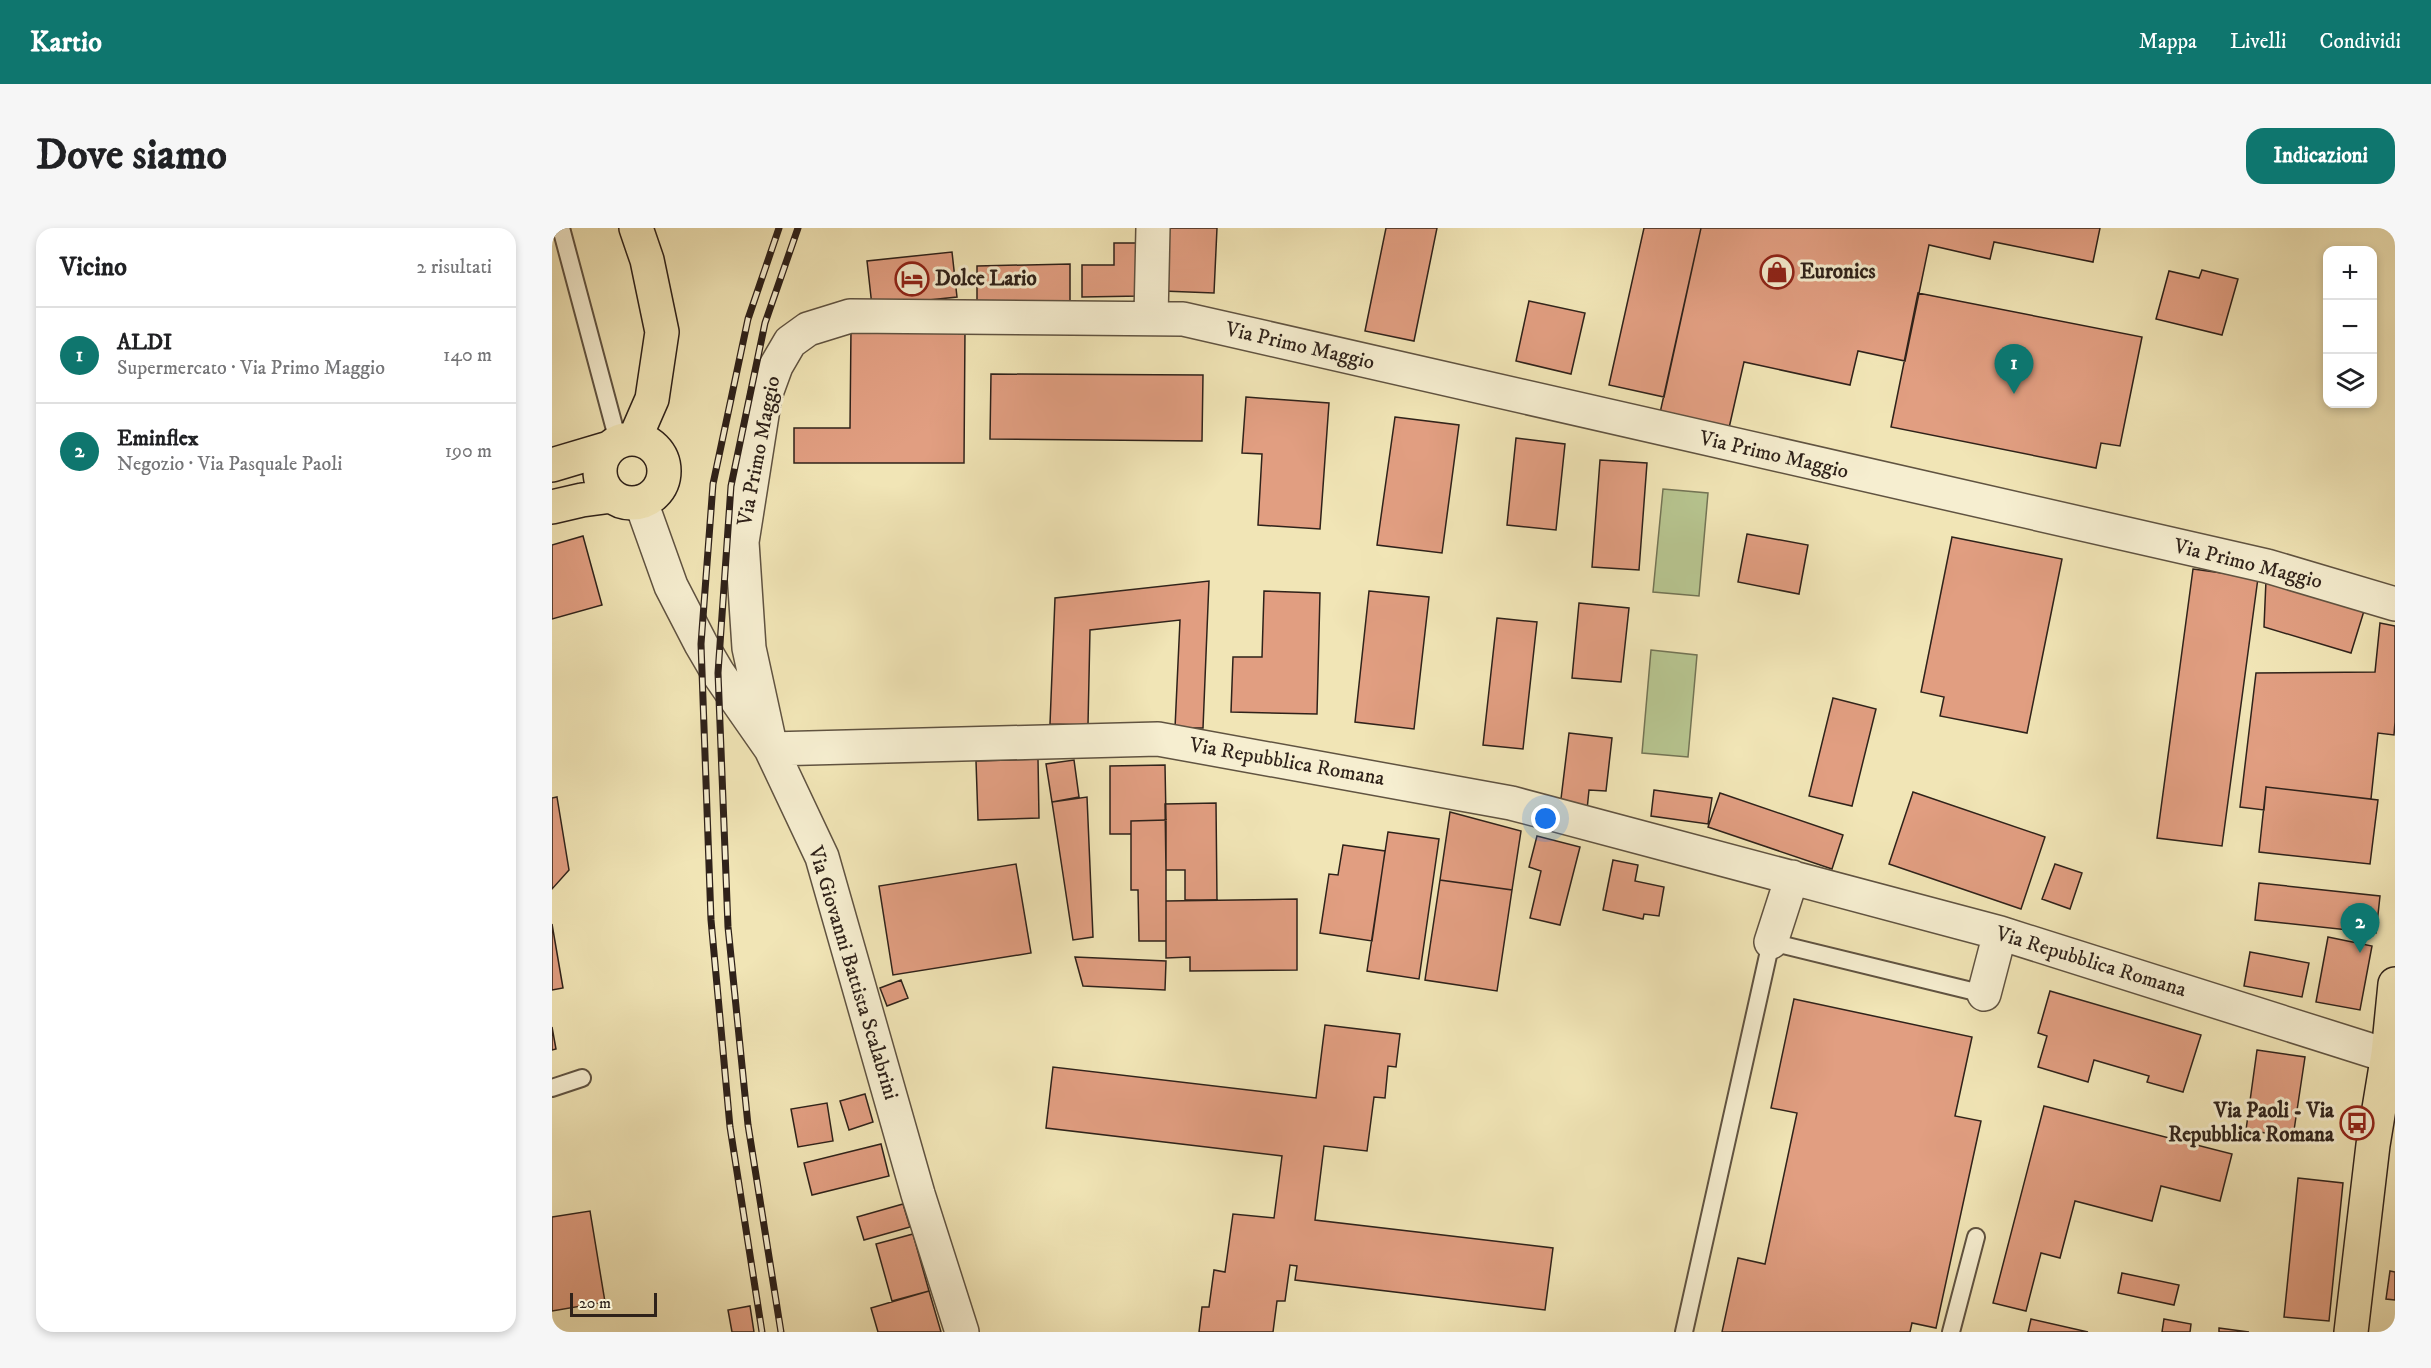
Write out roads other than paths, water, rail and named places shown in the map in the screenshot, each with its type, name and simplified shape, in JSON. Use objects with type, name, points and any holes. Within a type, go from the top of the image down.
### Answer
[{"type":"main road","points":[[627,499],[605,488],[599,475],[603,456],[631,446],[652,399],[662,332],[647,260],[636,228]]},
{"type":"main road","points":[[552,465],[631,446],[665,470],[664,480],[659,490],[627,499],[582,500],[552,507]]},
{"type":"main road","points":[[2351,1332],[2373,1145],[2392,1056],[2395,984]]},
{"type":"street","points":[[1151,318],[1153,228]]},
{"type":"street","name":"Via Primo Maggio","points":[[771,749],[749,648],[742,542],[765,396],[776,366],[790,342],[808,329],[850,316],[1183,319],[2255,564],[2395,604]]},
{"type":"street","name":"Via Giovanni Battista Scalabrini","points":[[627,499],[701,644],[718,673],[771,749],[822,857],[918,1194],[962,1332]]},
{"type":"street","name":"Via Repubblica Romana","points":[[771,749],[1158,739],[1511,803],[2000,933],[2392,1056]]},
{"type":"street","points":[[1771,942],[1792,877]]},
{"type":"street","points":[[1984,994],[2000,933]]},
{"type":"lane","points":[[561,228],[631,446]]},
{"type":"lane","points":[[1684,1332],[1771,942],[1984,994]]},
{"type":"lane","points":[[552,1088],[582,1078]]},
{"type":"lane","points":[[1951,1332],[1976,1237]]},
{"type":"railway","points":[[762,1332],[730,1127],[711,920],[701,644],[713,484],[748,319],[779,228]]},
{"type":"railway","points":[[781,1332],[748,1125],[728,927],[718,673],[731,486],[765,323],[798,228]]},
{"type":"place","name":"Euronics","points":[[1777,272]]},
{"type":"place","name":"Dolce Lario","points":[[912,279]]},
{"type":"place","name":"ALDI","points":[[2014,394]]},
{"type":"place","name":"Eminflex","points":[[2360,953]]},
{"type":"place","name":"Via Paoli - Via Repubblica Romana","points":[[2357,1123]]}]
